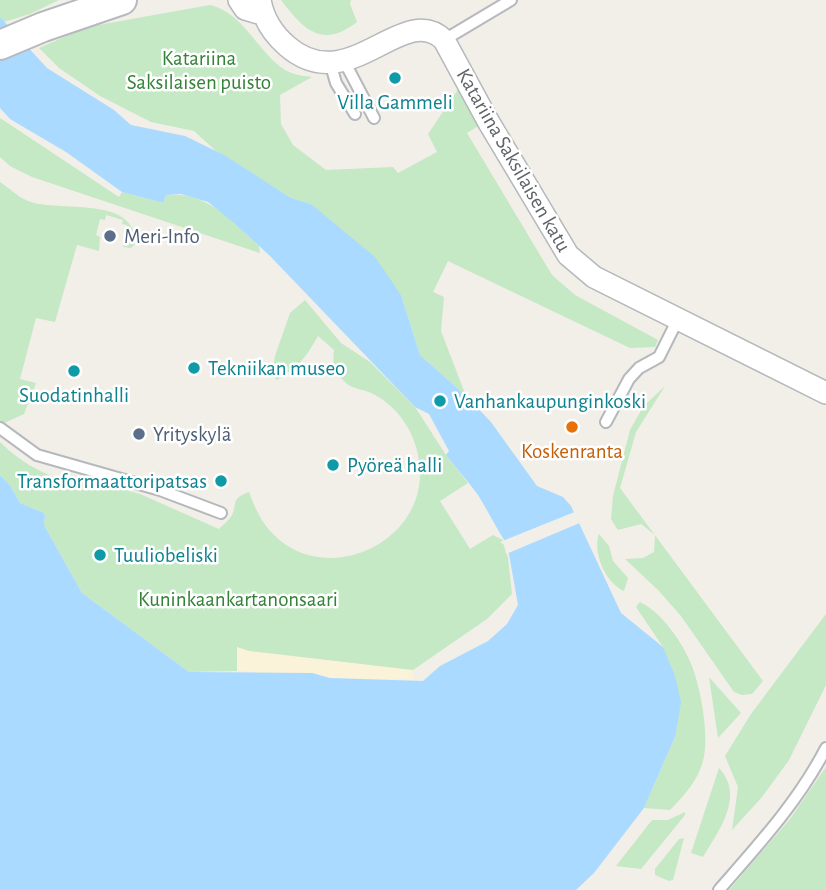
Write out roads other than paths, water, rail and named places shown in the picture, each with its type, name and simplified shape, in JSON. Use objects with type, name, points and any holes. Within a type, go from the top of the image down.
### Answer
[{"type":"main road","points":[[0,45],[121,0]]},
{"type":"street","points":[[239,0],[245,9],[261,7],[278,37],[297,54],[312,59],[336,58]]},
{"type":"street","name":"Katariina Saksilaisen katu","points":[[336,58],[403,21],[428,21],[437,28],[488,121],[568,255],[594,277],[826,393]]},
{"type":"lane","points":[[444,40],[511,0]]},
{"type":"lane","points":[[336,58],[336,83],[355,114]]},
{"type":"lane","points":[[336,58],[374,118]]},
{"type":"lane","points":[[606,422],[633,373],[654,361],[663,351],[678,319]]},
{"type":"lane","points":[[0,428],[37,455],[160,490],[221,513]]},
{"type":"lane","points":[[719,890],[789,808],[809,780],[826,748]]},
{"type":"water","points":[[0,17],[47,68],[114,110],[131,125],[185,136],[224,155],[291,198],[311,204],[375,257],[401,295],[420,355],[491,422],[537,486],[563,497],[571,506],[621,613],[663,647],[675,676],[681,702],[675,737],[644,808],[594,873],[576,890],[0,890],[0,475],[10,485],[20,503],[44,513],[44,525],[82,593],[189,672],[312,673],[330,678],[423,681],[440,666],[488,641],[507,624],[518,605],[507,543],[478,495],[446,455],[449,451],[429,414],[415,407],[270,256],[208,202],[181,194],[166,195],[163,203],[122,192],[66,152],[10,119],[0,108]]},
{"type":"place","name":"Villa Gammeli","points":[[395,78]]},
{"type":"place","name":"Meri-Info","points":[[110,236]]},
{"type":"place","name":"Tekniikan museo","points":[[194,368]]},
{"type":"place","name":"Suodatinhalli","points":[[74,371]]},
{"type":"place","name":"Vanhankaupunginkoski","points":[[440,401]]},
{"type":"place","name":"Koskenranta","points":[[572,427]]},
{"type":"place","name":"Yrityskylä","points":[[139,434]]},
{"type":"place","name":"Pyöreä halli","points":[[333,465]]},
{"type":"place","name":"Transformaattoripatsas","points":[[221,481]]},
{"type":"place","name":"Tuuliobeliski","points":[[100,555]]},
{"type":"park label","name":"Katariina Saksilaisen puisto","points":[[199,70]]},
{"type":"park label","name":"Kuninkaankartanonsaari","points":[[238,599]]}]
